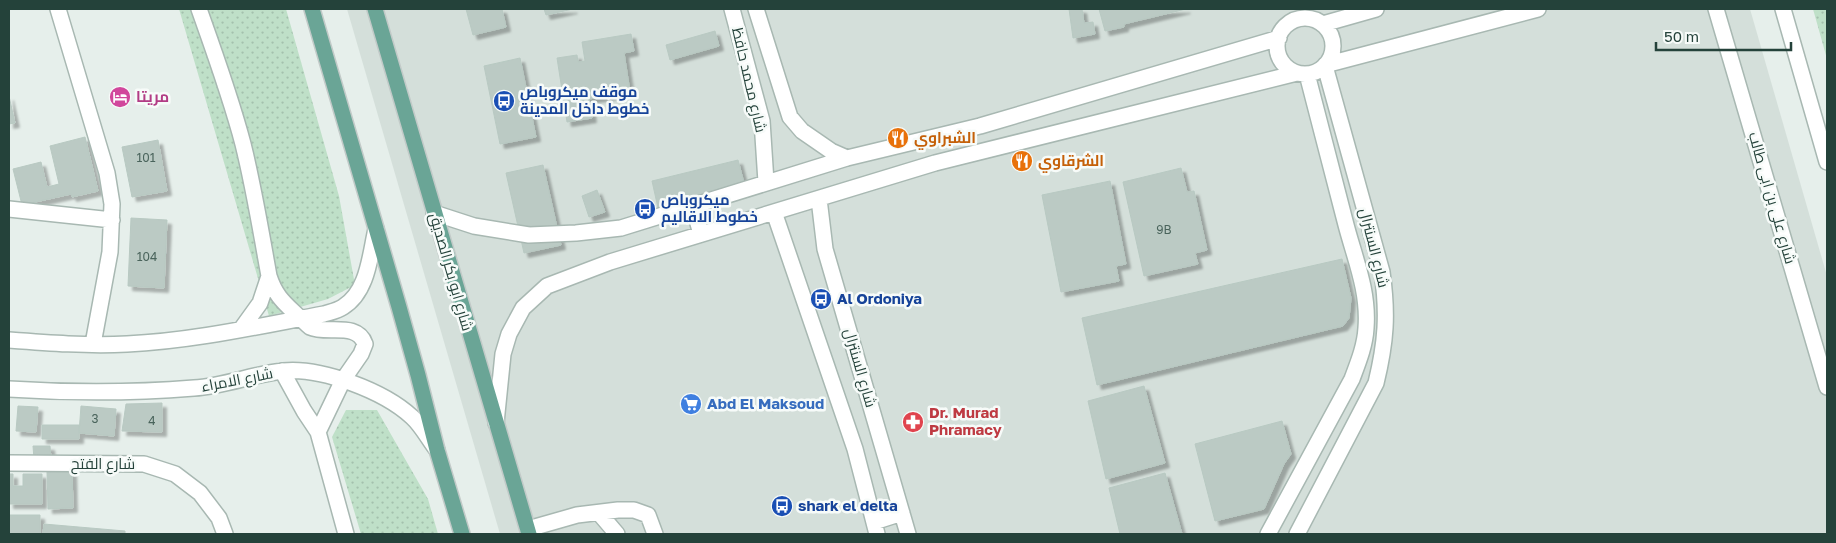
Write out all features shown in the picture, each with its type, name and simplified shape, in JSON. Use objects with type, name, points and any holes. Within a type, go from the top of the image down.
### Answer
[{"type":"main road","points":[[312,9],[418,375],[436,450],[462,534]]},
{"type":"main road","name":"شارع ابو بكر الصديق","points":[[375,9],[528,532]]},
{"type":"street","points":[[58,9],[107,173],[112,220],[110,252],[93,344]]},
{"type":"street","points":[[199,9],[243,144],[273,289],[280,300],[309,326],[346,330],[354,332],[363,338],[365,348],[343,380],[318,432]]},
{"type":"street","name":"شارع محمد حافظ","points":[[732,9],[762,122],[766,182]]},
{"type":"street","name":"شارع محمد حافظ","points":[[756,9],[790,117],[802,132],[831,152],[847,158]]},
{"type":"street","points":[[1302,73],[1283,64],[1277,50],[1279,38],[1290,15],[1314,17],[1376,9]]},
{"type":"street","points":[[1325,66],[1538,9]]},
{"type":"street","name":"شارع على بن ابى طالب","points":[[1716,9],[1827,387]]},
{"type":"street","points":[[1784,9],[1827,162]]},
{"type":"street","points":[[496,427],[503,354],[509,334],[523,308],[537,293],[547,286],[610,262],[936,164],[1320,70],[1330,58],[1333,43],[1331,35],[1314,17]]},
{"type":"street","points":[[434,213],[474,226],[529,235],[545,236],[621,228],[847,158],[980,126],[1279,38]]},
{"type":"street","name":"شارع السنترال","points":[[1296,534],[1376,383],[1386,328],[1386,300],[1382,272],[1325,66]]},
{"type":"street","name":"شارع السنترال","points":[[1268,534],[1352,379],[1361,354],[1366,329],[1366,302],[1362,276],[1345,222],[1328,150],[1302,73]]},
{"type":"street","points":[[980,126],[987,151]]},
{"type":"street","points":[[1328,150],[1347,144]]},
{"type":"street","name":"شارع السنترال","points":[[819,199],[825,249],[908,534]]},
{"type":"street","points":[[693,206],[701,234]]},
{"type":"street","points":[[9,209],[112,220]]},
{"type":"street","name":"شارع السنترال","points":[[774,212],[855,449],[876,528]]},
{"type":"street","points":[[9,340],[67,344],[128,344],[324,314],[343,307],[358,293],[366,275],[376,229]]},
{"type":"street","points":[[242,328],[260,303],[269,276]]},
{"type":"street","name":"شارع الامراء","points":[[9,389],[73,393],[144,392],[214,387],[282,371],[300,370],[320,373],[343,380],[387,399],[413,417],[436,450]]},
{"type":"street","points":[[282,371],[318,432],[346,534]]},
{"type":"street","name":"شارع الفتح","points":[[9,463],[144,464],[175,474],[200,492],[219,518],[225,534]]},
{"type":"street","points":[[528,532],[577,515],[634,510],[648,515],[655,534]]},
{"type":"street","points":[[599,513],[617,534]]},
{"type":"street","points":[[876,528],[902,514]]},
{"type":"shaded area","points":[[347,9],[1750,9],[1827,276],[1827,534],[500,534]]},
{"type":"green space","points":[[179,9],[286,9],[339,196],[355,285],[328,299],[269,316]]},
{"type":"green space","points":[[1813,9],[1827,9],[1827,59]]},
{"type":"green space","points":[[346,410],[377,410],[428,499],[438,534],[361,534],[332,437]]},
{"type":"building","points":[[466,9],[502,9],[506,27],[473,35]]},
{"type":"building","points":[[544,9],[573,9],[546,15]]},
{"type":"building","points":[[1069,9],[1082,9],[1084,23],[1093,22],[1095,34],[1073,38]]},
{"type":"building","points":[[1099,9],[1186,9],[1124,24],[1124,27],[1105,31]]},
{"type":"building","points":[[715,31],[719,46],[670,60],[666,45]]},
{"type":"building","points":[[631,34],[634,51],[624,53],[630,92],[589,99],[592,118],[567,122],[557,58],[577,55],[578,62],[585,61],[582,42]]},
{"type":"building","points":[[520,58],[536,137],[500,144],[484,66]]},
{"type":"building","points":[[9,96],[15,123],[9,124]]},
{"type":"building","points":[[85,137],[98,191],[72,197],[71,194],[22,205],[13,169],[41,162],[47,187],[59,184],[50,146]]},
{"type":"building","points":[[158,140],[167,191],[132,197],[122,147]]},
{"type":"building","points":[[738,160],[745,187],[658,208],[652,181]]},
{"type":"building","points":[[543,165],[561,245],[524,253],[506,173]]},
{"type":"building","points":[[1181,168],[1187,192],[1194,191],[1207,250],[1195,253],[1198,264],[1144,276],[1123,182]]},
{"type":"building","points":[[1110,181],[1126,264],[1116,266],[1119,281],[1061,292],[1042,195]]},
{"type":"building","points":[[597,190],[605,212],[589,217],[582,196]]},
{"type":"building","points":[[131,218],[167,220],[164,288],[128,286]]},
{"type":"building","points":[[1342,259],[1351,298],[1349,318],[1343,326],[1097,385],[1082,318]]},
{"type":"building","points":[[1144,386],[1165,463],[1106,479],[1088,401]]},
{"type":"building","points":[[162,403],[162,432],[122,431],[126,404]]},
{"type":"building","points":[[18,406],[38,407],[36,432],[16,431]]},
{"type":"building","points":[[81,406],[116,409],[114,436],[79,433]]},
{"type":"building","points":[[1282,421],[1291,454],[1284,464],[1264,509],[1215,521],[1195,444]]},
{"type":"building","points":[[42,425],[79,425],[79,439],[42,439]]},
{"type":"building","points":[[33,446],[50,446],[51,459],[34,459]]},
{"type":"building","points":[[72,471],[73,508],[48,509],[47,472]]},
{"type":"building","points":[[1165,473],[1182,534],[1120,534],[1109,488]]},
{"type":"building","points":[[9,474],[13,474],[13,486],[23,486],[23,474],[42,474],[42,504],[9,504]]},
{"type":"building","points":[[9,515],[40,515],[40,534],[9,534]]},
{"type":"building","points":[[44,524],[125,531],[125,534],[43,534]]},
{"type":"place","name":"مريتا","points":[[120,97]]},
{"type":"place","name":"موقف ميكروباص خطوط داخل المدينة","points":[[504,101]]},
{"type":"place","name":"الشبراوي","points":[[898,138]]},
{"type":"place","name":"الشرقاوي","points":[[1022,161]]},
{"type":"place","name":"ميكروباص خطوط الاقاليم","points":[[645,209]]},
{"type":"place","name":"Al Ordoniya","points":[[821,299]]},
{"type":"place","name":"Abd El Maksoud","points":[[691,404]]},
{"type":"place","name":"Dr. Murad Phramacy","points":[[913,422]]},
{"type":"place","name":"shark el delta","points":[[782,506]]}]
